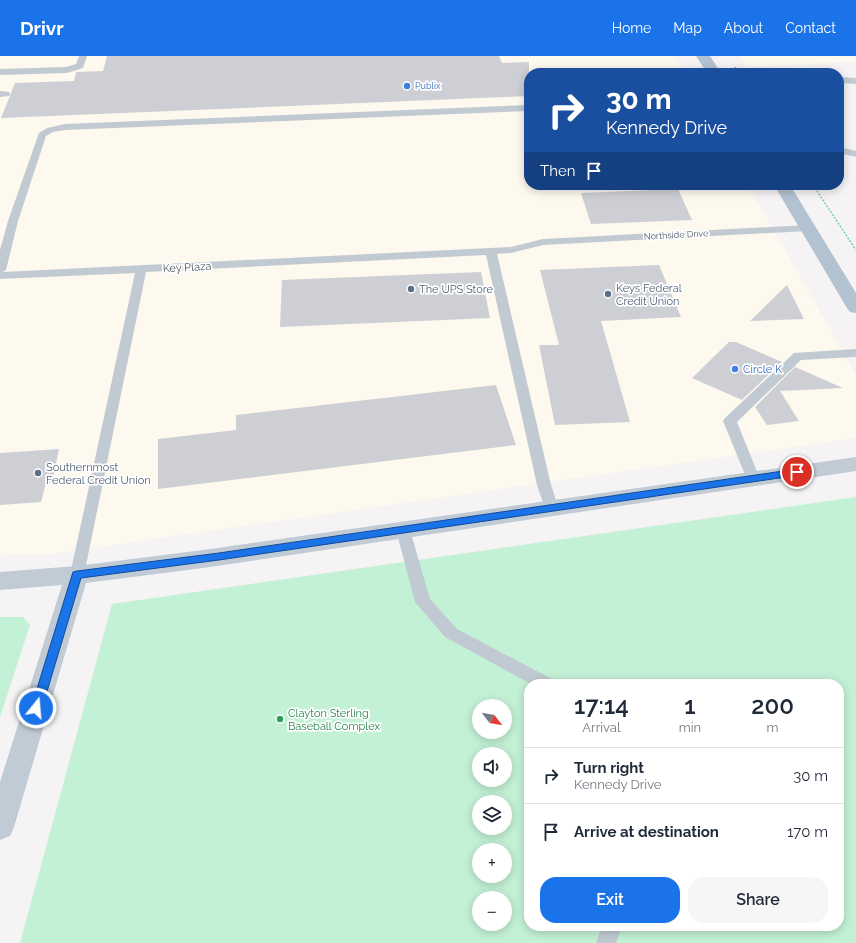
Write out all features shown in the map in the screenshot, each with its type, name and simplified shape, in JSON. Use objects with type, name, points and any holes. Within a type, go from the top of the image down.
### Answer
[{"type":"main road","points":[[703,56],[711,68]]},
{"type":"main road","points":[[785,190],[856,308]]},
{"type":"main road","points":[[0,581],[77,575],[203,559],[856,464]]},
{"type":"main road","points":[[0,827],[77,575]]},
{"type":"lane","points":[[0,72],[67,70],[80,66],[83,56]]},
{"type":"lane","points":[[844,80],[856,81]]},
{"type":"lane","points":[[0,270],[13,221],[42,135],[50,130],[73,127],[524,108]]},
{"type":"lane","points":[[844,151],[856,154]]},
{"type":"lane","name":"Northside Drive","points":[[544,242],[808,228]]},
{"type":"lane","name":"Key Plaza","points":[[0,276],[511,250],[544,242]]},
{"type":"lane","points":[[491,250],[544,485],[552,509]]},
{"type":"lane","points":[[77,575],[142,269]]},
{"type":"lane","points":[[753,479],[730,421],[798,356],[856,353]]},
{"type":"lane","points":[[403,530],[423,602],[452,633],[537,679]]},
{"type":"lane","points":[[606,943],[610,931]]},
{"type":"path","points":[[816,190],[856,250]]},
{"type":"shaded area","points":[[0,56],[675,56],[681,68],[524,68],[524,190],[751,190],[856,375],[856,438],[50,554],[0,555]]},
{"type":"shaded area","points":[[739,56],[856,56],[856,62],[747,67]]},
{"type":"green space","name":"Clayton Sterling Baseball Complex","points":[[856,497],[856,943],[20,943],[112,604]]},
{"type":"green space","points":[[0,617],[23,617],[30,625],[0,717]]},
{"type":"building","points":[[107,56],[499,56],[502,63],[529,62],[529,68],[524,68],[524,96],[1,118],[15,83],[74,81],[76,72],[103,71]]},
{"type":"building","points":[[678,190],[692,220],[591,224],[581,193]]},
{"type":"building","points":[[659,265],[681,317],[601,321],[630,422],[555,425],[539,345],[559,345],[540,270]]},
{"type":"building","points":[[481,272],[490,318],[280,327],[282,280]]},
{"type":"building","points":[[787,285],[804,319],[750,321]]},
{"type":"building","name":"Circle K","points":[[729,342],[736,342],[782,362],[742,400],[692,378]]},
{"type":"building","points":[[795,367],[843,388],[780,391],[799,421],[767,425],[755,407]]},
{"type":"building","points":[[496,385],[516,445],[158,489],[158,439],[236,430],[236,415]]},
{"type":"building","name":"Southernmost Federal Credit Union","points":[[59,449],[52,483],[46,483],[41,502],[0,505],[0,453]]},
{"type":"place","name":"Publix","points":[[407,86]]},
{"type":"place","name":"The UPS Store","points":[[411,289]]},
{"type":"place","name":"Keys Federal Credit Union","points":[[608,294]]},
{"type":"place","name":"Circle K","points":[[735,369]]},
{"type":"place","name":"Southernmost Federal Credit Union","points":[[38,473]]},
{"type":"place","name":"Clayton Sterling Baseball Complex","points":[[280,719]]},
{"type":"route","points":[[36,708],[77,575],[219,557],[797,472]]}]
